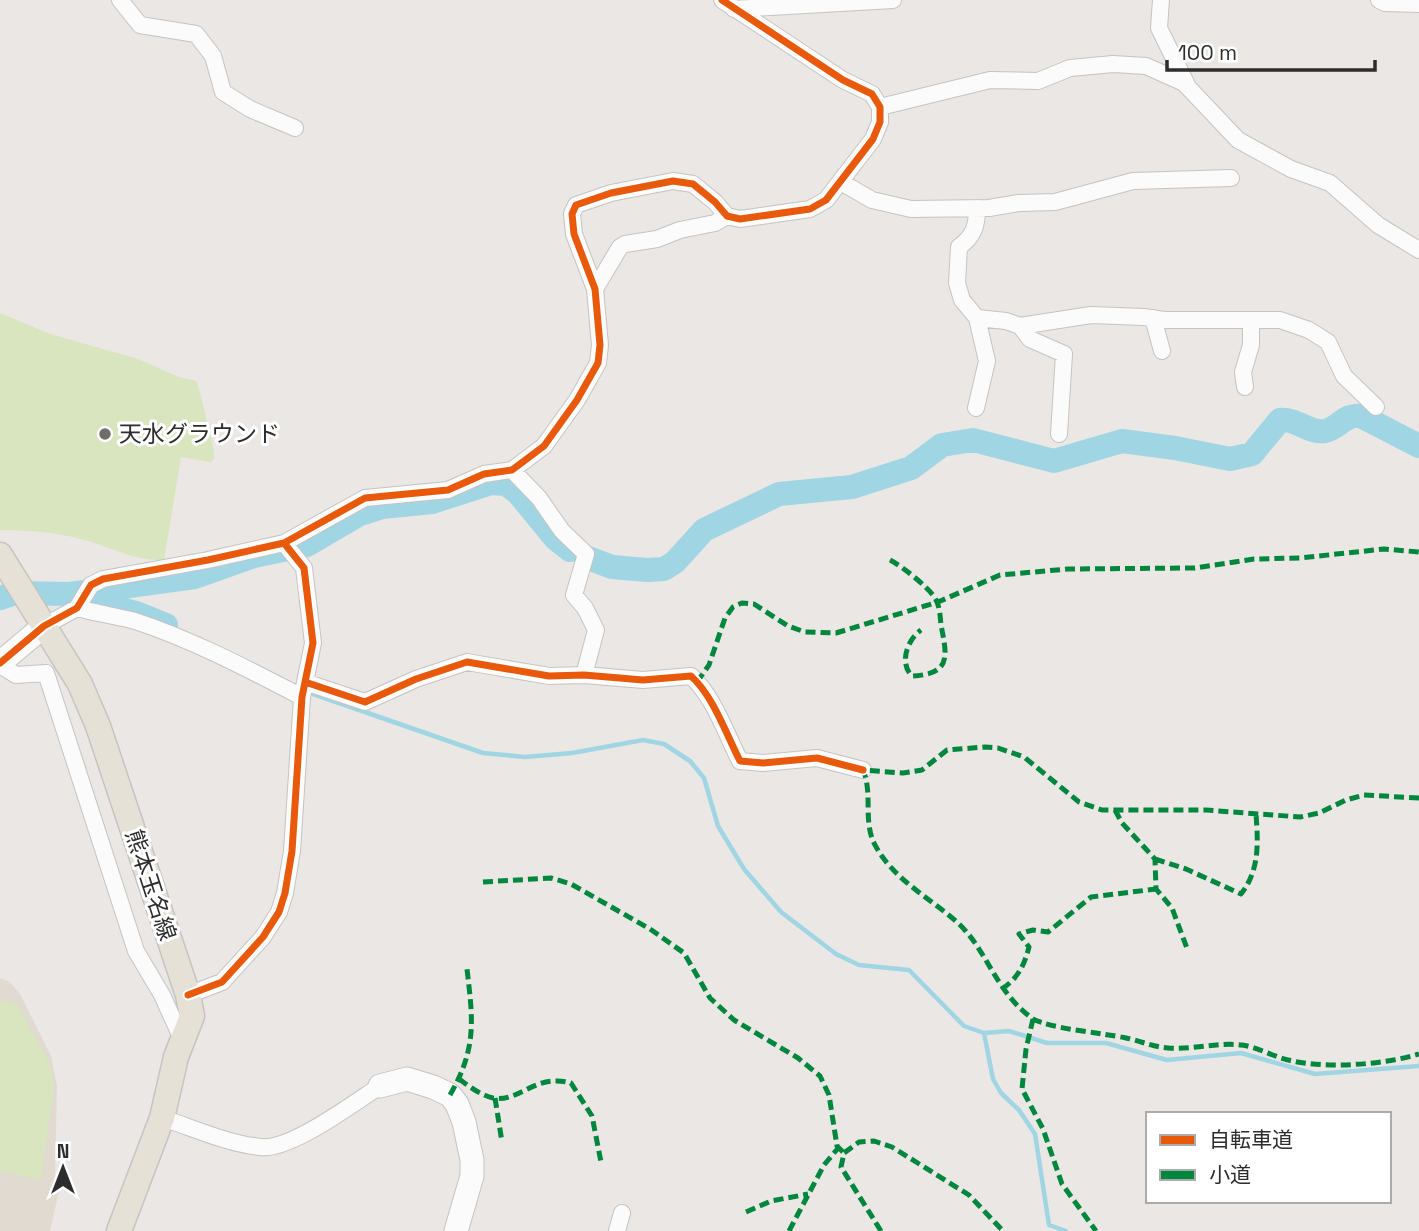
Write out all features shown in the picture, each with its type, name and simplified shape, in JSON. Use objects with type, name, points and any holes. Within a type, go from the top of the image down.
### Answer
[{"type":"main road","name":"熊本玉名線","points":[[6,569],[80,684],[98,726],[192,1016],[176,1057],[162,1118],[119,1231]]},
{"type":"street","points":[[120,0],[140,25],[196,34],[214,56],[223,92],[250,109],[295,128]]},
{"type":"street","points":[[728,5],[893,0]]},
{"type":"street","points":[[1161,0],[1159,28],[1187,87]]},
{"type":"street","points":[[1380,0],[1385,3],[1419,4]]},
{"type":"street","points":[[183,1039],[162,995],[136,951],[46,673],[16,676],[0,664],[44,626],[79,606],[91,585],[103,579],[289,548],[365,498],[448,490],[484,474],[512,470],[544,446],[578,400],[598,363],[600,345],[595,289],[573,234],[572,214],[576,205],[611,193],[673,181],[693,184],[727,216],[740,219],[810,209],[826,200],[873,139],[880,122],[880,107],[872,94],[843,80],[728,5]]},
{"type":"street","points":[[880,107],[990,80],[1038,81],[1070,68],[1113,64],[1146,66],[1184,83],[1238,140],[1292,169],[1330,183],[1378,225],[1419,250]]},
{"type":"street","points":[[842,182],[872,200],[911,209],[977,208],[1055,202],[1133,181],[1231,178]]},
{"type":"street","points":[[976,408],[987,361],[977,318],[962,300],[957,283],[959,247],[969,240],[977,226],[977,208]]},
{"type":"street","points":[[595,289],[620,247],[625,244],[657,239],[680,230],[715,223],[727,216]]},
{"type":"street","points":[[977,318],[1006,321],[1020,326],[1091,315],[1164,320],[1280,320],[1309,330],[1328,342],[1344,376],[1376,407]]},
{"type":"street","points":[[1153,318],[1162,351]]},
{"type":"street","points":[[1245,387],[1243,372],[1251,345],[1251,320]]},
{"type":"street","points":[[1020,326],[1030,339],[1064,354],[1059,434]]},
{"type":"street","points":[[512,470],[539,498],[562,531],[586,554],[574,595],[585,608],[596,630],[584,675]]},
{"type":"street","points":[[187,995],[222,982],[262,937],[279,912],[285,893],[292,851],[304,689],[313,643],[304,568],[289,548]]},
{"type":"street","points":[[79,606],[135,621],[304,689],[365,702],[416,679],[467,662],[549,676],[584,675],[643,680],[691,676],[711,704],[740,761],[763,763],[817,758],[863,770]]},
{"type":"street","points":[[162,1118],[225,1139],[263,1148],[312,1130],[380,1086],[407,1080],[433,1087],[450,1095],[457,1104],[464,1122],[472,1160],[472,1176],[456,1231]]},
{"type":"shaded area","points":[[0,978],[10,982],[20,994],[51,1056],[57,1086],[55,1175],[59,1191],[50,1231],[0,1231]]},
{"type":"green space","name":"天水グラウンド","points":[[0,313],[50,334],[138,359],[179,377],[196,381],[214,459],[210,462],[181,457],[164,560],[131,555],[61,535],[0,530]]},
{"type":"green space","points":[[0,1000],[17,1004],[51,1066],[54,1088],[41,1179],[0,1172]]},
{"type":"waterway","points":[[588,558],[612,567],[664,569],[675,562],[704,530],[779,494],[852,487],[911,468],[942,445],[973,440],[1054,461],[1122,441],[1230,459],[1252,454],[1280,420],[1325,431],[1350,417],[1361,416],[1419,446]]},
{"type":"waterway","points":[[0,598],[15,593],[70,594],[195,577],[254,556],[307,545],[360,514],[382,507],[432,502],[491,483],[506,484],[518,493],[556,539],[570,550]]},
{"type":"waterway","points":[[77,596],[166,625]]},
{"type":"waterway","points":[[313,694],[483,753],[525,757],[572,753],[643,740],[664,744],[690,761],[704,778],[718,826],[744,869],[781,912],[836,954],[859,965],[909,970],[964,1026],[984,1033],[1009,1031],[1047,1043],[1106,1043],[1167,1060],[1241,1053],[1315,1074],[1419,1066]]},
{"type":"waterway","points":[[984,1033],[993,1079],[1001,1093],[1019,1110],[1035,1134],[1049,1225],[1066,1231]]},
{"type":"marked path","points":[[697,682],[709,665],[725,618],[733,607],[742,603],[754,604],[788,626],[805,632],[836,633],[938,602],[1000,575],[1068,569],[1195,568],[1254,559],[1300,558],[1384,549],[1419,552]]},
{"type":"marked path","points":[[890,560],[927,588],[938,604],[945,646],[944,661],[934,672],[912,676],[906,665],[906,652],[921,630]]},
{"type":"marked path","points":[[1419,798],[1364,795],[1319,813],[1300,817],[1206,810],[1102,810],[1079,802],[1024,757],[998,748],[985,747],[947,750],[922,770],[903,773],[863,770],[871,834],[882,856],[912,887],[958,923],[975,943],[1003,988],[1033,1019],[1163,1047],[1242,1045],[1302,1063],[1371,1063],[1419,1054]]},
{"type":"marked path","points":[[1115,810],[1122,823],[1155,859],[1156,889],[1172,908],[1188,951]]},
{"type":"marked path","points":[[1155,859],[1186,869],[1241,894],[1255,866],[1256,814]]},
{"type":"marked path","points":[[483,882],[551,878],[571,884],[650,929],[684,953],[710,998],[734,1020],[798,1058],[820,1076],[829,1095],[837,1146],[844,1153]]},
{"type":"marked path","points":[[1002,989],[1016,976],[1027,954],[1029,947],[1019,934],[1033,930],[1048,932],[1091,897],[1156,889]]},
{"type":"marked path","points":[[450,1095],[465,1063],[471,1034],[467,969]]},
{"type":"marked path","points":[[1033,1019],[1026,1049],[1022,1089],[1043,1129],[1062,1184],[1096,1231]]},
{"type":"marked path","points":[[459,1079],[493,1098],[511,1096],[547,1082],[571,1083],[592,1116],[601,1162]]},
{"type":"marked path","points":[[495,1098],[502,1142]]},
{"type":"marked path","points":[[881,1231],[841,1167],[844,1153],[859,1142],[874,1141],[892,1147],[969,1195],[1003,1231]]},
{"type":"marked path","points":[[789,1231],[824,1165],[839,1147]]},
{"type":"marked path","points":[[746,1212],[771,1201],[808,1194]]},
{"type":"cycle path","points":[[284,543],[365,498],[448,490],[484,474],[512,470],[544,446],[577,400],[598,363],[600,345],[595,289],[574,234],[572,214],[576,205],[611,193],[673,181],[693,184],[727,216],[740,219],[810,209],[826,200],[873,139],[880,122],[880,107],[872,94],[843,80],[722,0]]},
{"type":"cycle path","points":[[0,663],[44,626],[77,608],[91,585],[103,579],[284,543],[304,568],[313,643],[302,697],[292,851],[285,893],[279,912],[263,937],[222,982],[188,995]]},
{"type":"cycle path","points":[[305,682],[365,702],[416,679],[467,662],[549,676],[584,675],[643,680],[691,676],[713,705],[740,761],[763,763],[817,758],[863,770]]},
{"type":"place","name":"天水グラウンド","points":[[105,434]]}]
